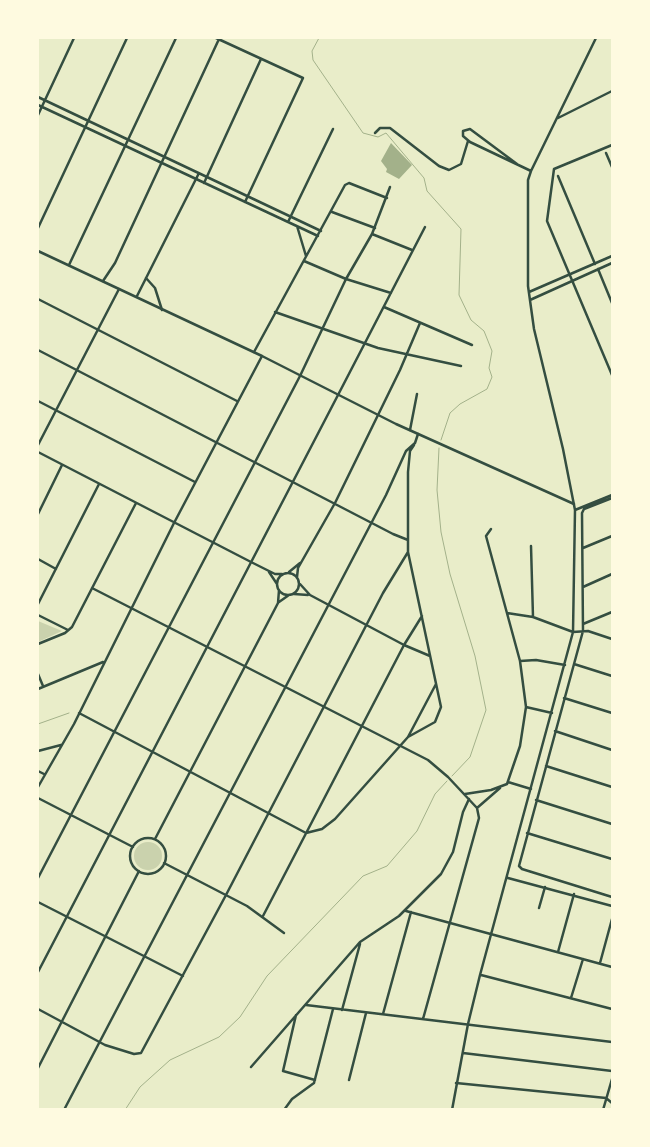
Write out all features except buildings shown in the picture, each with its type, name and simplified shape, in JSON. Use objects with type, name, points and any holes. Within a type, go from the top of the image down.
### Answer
[{"type":"street","points":[[38,115],[74,38]]},
{"type":"street","points":[[38,228],[127,38]]},
{"type":"street","points":[[69,265],[176,38]]},
{"type":"street","points":[[103,282],[116,264],[218,38],[303,78],[245,202]]},
{"type":"street","points":[[452,1110],[468,1024],[480,975],[508,878],[573,632],[575,510],[563,450],[534,329],[529,292],[528,198],[531,172],[596,38]]},
{"type":"street","points":[[204,183],[262,59]]},
{"type":"street","points":[[556,118],[612,91]]},
{"type":"street","points":[[38,97],[321,231]]},
{"type":"street","points":[[38,105],[318,236]]},
{"type":"street","points":[[288,222],[333,128]]},
{"type":"street","points":[[375,132],[380,128],[390,128],[445,169],[455,168],[461,164],[468,141]]},
{"type":"street","points":[[517,164],[508,155],[467,128],[462,134],[468,141],[531,172]]},
{"type":"street","points":[[612,145],[554,169],[547,221],[612,375]]},
{"type":"street","points":[[606,153],[612,167]]},
{"type":"street","points":[[136,296],[199,174]]},
{"type":"street","points":[[558,176],[595,264]]},
{"type":"street","points":[[254,352],[332,212],[345,185],[349,183],[387,198]]},
{"type":"street","points":[[38,878],[300,376],[346,279],[375,228],[390,187]]},
{"type":"street","points":[[332,212],[375,228]]},
{"type":"street","points":[[297,226],[306,257]]},
{"type":"street","points":[[38,972],[425,227]]},
{"type":"street","points":[[372,234],[412,250]]},
{"type":"street","points":[[38,251],[254,352],[418,434],[574,504]]},
{"type":"street","points":[[529,292],[612,256]]},
{"type":"street","points":[[304,261],[346,279],[391,293]]},
{"type":"street","points":[[530,300],[612,262]]},
{"type":"street","points":[[598,269],[612,303]]},
{"type":"street","points":[[146,278],[154,288],[162,310]]},
{"type":"street","points":[[38,445],[119,289]]},
{"type":"street","points":[[38,299],[237,401]]},
{"type":"street","points":[[384,307],[472,345]]},
{"type":"street","points":[[275,312],[365,344],[461,366]]},
{"type":"street","points":[[420,323],[408,354],[335,503],[304,561],[298,568],[297,577],[300,584],[310,595],[404,645],[430,656]]},
{"type":"street","points":[[38,350],[215,443],[408,540]]},
{"type":"street","points":[[38,787],[79,713],[174,522],[262,356]]},
{"type":"street","points":[[410,430],[416,410],[418,394]]},
{"type":"street","points":[[38,401],[195,482]]},
{"type":"street","points":[[79,713],[306,833],[322,829],[335,819],[399,745],[408,737],[430,725],[438,717],[441,707],[408,552],[408,472],[410,450],[415,444],[418,434]]},
{"type":"street","points":[[64,1110],[406,452],[415,444]]},
{"type":"street","points":[[38,452],[268,571],[282,574],[288,573],[304,561]]},
{"type":"street","points":[[38,514],[62,464]]},
{"type":"street","points":[[38,604],[98,484]]},
{"type":"street","points":[[575,510],[612,496]]},
{"type":"street","points":[[612,496],[584,509],[582,548],[583,631],[519,864],[522,869],[612,896]]},
{"type":"street","points":[[38,644],[68,630],[136,503]]},
{"type":"street","points":[[477,808],[508,782],[520,746],[526,707],[520,660],[486,536],[491,529]]},
{"type":"street","points":[[582,548],[612,536]]},
{"type":"street","points":[[531,546],[533,617]]},
{"type":"street","points":[[38,1009],[100,1042],[139,1055],[226,895],[366,625],[408,552]]},
{"type":"street","points":[[38,559],[56,569]]},
{"type":"street","points":[[155,839],[278,603],[279,590],[268,571]]},
{"type":"street","points":[[288,573],[297,577]]},
{"type":"street","points":[[277,585],[282,574]]},
{"type":"street","points":[[583,587],[612,574]]},
{"type":"street","points":[[294,594],[300,584]]},
{"type":"street","points":[[92,588],[428,760],[465,794],[477,808],[479,818],[423,1019]]},
{"type":"street","points":[[279,590],[289,595]]},
{"type":"street","points":[[278,603],[289,595],[310,595]]},
{"type":"street","points":[[507,612],[533,617],[573,632],[583,631],[612,639]]},
{"type":"street","points":[[583,624],[612,612]]},
{"type":"street","points":[[38,615],[68,630]]},
{"type":"street","points":[[263,916],[404,645],[422,616]]},
{"type":"street","points":[[520,660],[536,660],[565,665]]},
{"type":"street","points":[[38,689],[104,661]]},
{"type":"street","points":[[574,664],[612,676]]},
{"type":"street","points":[[38,674],[43,686]]},
{"type":"street","points":[[408,737],[436,684]]},
{"type":"street","points":[[564,698],[612,713]]},
{"type":"street","points":[[526,707],[552,713]]},
{"type":"street","points":[[555,731],[612,750]]},
{"type":"street","points":[[38,751],[61,745]]},
{"type":"street","points":[[546,766],[612,787]]},
{"type":"street","points":[[38,771],[44,774]]},
{"type":"street","points":[[508,782],[531,790]]},
{"type":"street","points":[[465,794],[501,788]]},
{"type":"street","points":[[38,798],[133,847]]},
{"type":"street","points":[[251,1067],[360,942],[406,910],[446,868],[453,852],[463,812],[469,799]]},
{"type":"street","points":[[536,800],[612,824]]},
{"type":"street","points":[[527,833],[612,859]]},
{"type":"street","points":[[155,839],[164,847],[166,858],[164,863],[154,873],[139,872],[131,861],[133,847],[140,840],[155,839]]},
{"type":"street","points":[[164,863],[263,916],[284,933]]},
{"type":"street","points":[[38,1068],[139,872]]},
{"type":"street","points":[[508,878],[612,905]]},
{"type":"street","points":[[539,908],[544,887]]},
{"type":"street","points":[[558,952],[574,894]]},
{"type":"street","points":[[38,902],[144,958],[183,976]]},
{"type":"street","points":[[406,910],[612,967]]},
{"type":"street","points":[[383,1015],[411,912]]},
{"type":"street","points":[[600,963],[612,919]]},
{"type":"street","points":[[342,1010],[360,942]]},
{"type":"street","points":[[571,998],[583,959]]},
{"type":"street","points":[[480,975],[612,1009]]},
{"type":"street","points":[[306,1005],[612,1042]]},
{"type":"street","points":[[284,1110],[292,1099],[312,1086],[315,1080],[333,1009]]},
{"type":"street","points":[[350,1080],[366,1013]]},
{"type":"street","points":[[296,1015],[283,1071],[315,1080]]},
{"type":"street","points":[[462,1053],[612,1071]]},
{"type":"street","points":[[603,1110],[612,1079]]},
{"type":"street","points":[[456,1083],[606,1098],[612,1103]]},
{"type":"shaded area","points":[[391,143],[412,165],[399,179],[386,172],[387,169],[381,161]]},
{"type":"shaded area","points":[[38,621],[62,631],[38,642]]},
{"type":"shaded area","points":[[148,842],[158,846],[162,856],[158,866],[148,870],[138,866],[134,856],[138,846]]},
{"type":"waterway","points":[[319,38],[312,51],[313,60],[363,133],[378,137],[386,133],[424,178],[427,191],[461,229],[459,295],[471,320],[484,331],[492,351],[489,368],[492,377],[487,389],[460,404],[450,413],[441,440]]},
{"type":"waterway","points":[[439,448],[437,490],[441,532],[450,574],[475,656],[486,710],[470,757],[452,776]]},
{"type":"waterway","points":[[38,724],[69,713]]},
{"type":"waterway","points":[[125,1110],[140,1087],[170,1060],[219,1037],[240,1017],[267,976],[363,876],[387,866],[417,831],[435,794],[447,781]]}]
